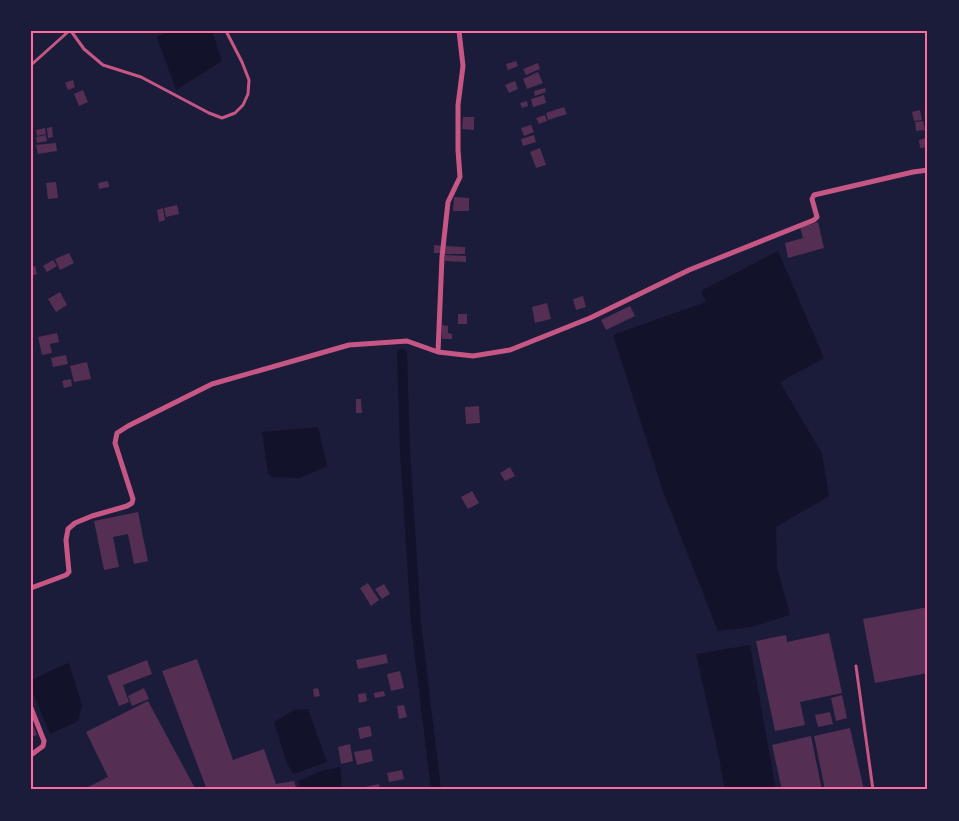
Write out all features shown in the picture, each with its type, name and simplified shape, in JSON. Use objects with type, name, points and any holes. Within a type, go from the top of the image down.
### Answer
[{"type":"street","points":[[438,352],[442,257],[448,202],[460,176],[458,105],[463,66],[459,31]]},
{"type":"street","points":[[31,588],[66,575],[69,572],[66,540],[68,528],[75,523],[132,503],[131,489],[115,443],[117,433],[212,384],[349,345],[407,342],[438,352],[472,356],[510,350],[590,318],[690,270],[814,220],[817,216],[812,199],[814,195],[928,170]]},
{"type":"street","points":[[31,708],[44,741],[42,746],[31,755]]},
{"type":"lane","points":[[31,65],[70,31],[84,49],[103,65],[141,78],[222,118],[235,113],[243,105],[248,94],[249,80],[226,31]]},
{"type":"lane","points":[[856,666],[873,790]]},
{"type":"shaded area","points":[[169,31],[212,31],[222,61],[176,90],[157,37]]},
{"type":"shaded area","points":[[778,251],[824,358],[780,382],[822,454],[829,496],[776,527],[777,567],[790,615],[751,627],[718,631],[664,494],[613,335],[706,302],[701,291]]},
{"type":"shaded area","points":[[318,427],[327,466],[300,478],[272,477],[268,473],[262,432]]},
{"type":"shaded area","points":[[750,645],[776,790],[725,790],[696,654]]},
{"type":"shaded area","points":[[69,663],[82,706],[78,721],[50,734],[31,688],[31,681]]},
{"type":"shaded area","points":[[308,709],[327,762],[293,774],[287,763],[274,722],[294,710]]},
{"type":"shaded area","points":[[340,767],[342,790],[301,790],[298,781],[321,771]]},
{"type":"building","points":[[516,61],[518,66],[508,70],[506,64]]},
{"type":"building","points":[[538,63],[540,69],[526,75],[523,69]]},
{"type":"building","points":[[538,72],[543,83],[527,89],[523,79]]},
{"type":"building","points":[[73,80],[75,87],[68,90],[65,83]]},
{"type":"building","points":[[515,81],[518,89],[509,93],[505,85]]},
{"type":"building","points":[[545,88],[546,92],[535,96],[534,91]]},
{"type":"building","points":[[83,90],[88,102],[79,106],[74,94]]},
{"type":"building","points":[[544,95],[546,103],[533,107],[531,99]]},
{"type":"building","points":[[527,101],[528,106],[522,108],[520,103]]},
{"type":"building","points":[[564,107],[567,114],[548,120],[546,113]]},
{"type":"building","points":[[920,110],[922,120],[914,121],[912,112]]},
{"type":"building","points":[[545,115],[547,121],[539,124],[536,118]]},
{"type":"building","points":[[463,117],[474,117],[474,130],[462,129]]},
{"type":"building","points":[[923,121],[925,130],[916,131],[915,122]]},
{"type":"building","points":[[531,125],[534,132],[524,136],[521,128]]},
{"type":"building","points":[[52,127],[53,137],[48,138],[47,128]]},
{"type":"building","points":[[45,128],[46,134],[37,136],[36,130]]},
{"type":"building","points":[[46,135],[47,141],[37,143],[36,137]]},
{"type":"building","points":[[534,135],[536,142],[523,146],[521,139]]},
{"type":"building","points":[[926,138],[927,147],[920,148],[919,140]]},
{"type":"building","points":[[56,143],[57,151],[38,154],[36,145]]},
{"type":"building","points":[[540,148],[546,165],[536,168],[530,152]]},
{"type":"building","points":[[108,181],[109,187],[99,189],[98,183]]},
{"type":"building","points":[[56,182],[58,198],[48,199],[46,183]]},
{"type":"building","points":[[454,197],[469,198],[469,211],[453,211]]},
{"type":"building","points":[[177,205],[179,214],[166,217],[164,208]]},
{"type":"building","points":[[163,208],[165,220],[159,222],[157,210]]},
{"type":"building","points":[[818,222],[824,248],[788,258],[785,243],[803,238],[800,227]]},
{"type":"building","points":[[434,245],[442,246],[442,253],[434,253]]},
{"type":"building","points":[[444,246],[465,247],[465,254],[444,254]]},
{"type":"building","points":[[69,253],[74,263],[60,270],[55,259]]},
{"type":"building","points":[[445,255],[466,256],[466,262],[445,261]]},
{"type":"building","points":[[53,260],[57,266],[47,272],[43,266]]},
{"type":"building","points":[[35,266],[37,274],[31,276],[31,267]]},
{"type":"building","points":[[60,292],[67,305],[56,312],[48,299]]},
{"type":"building","points":[[583,296],[586,307],[576,310],[573,299]]},
{"type":"building","points":[[547,303],[551,319],[535,323],[532,307]]},
{"type":"building","points":[[630,306],[635,316],[606,330],[601,320]]},
{"type":"building","points":[[458,314],[467,314],[467,324],[458,324]]},
{"type":"building","points":[[442,325],[448,326],[448,333],[452,334],[452,339],[442,339]]},
{"type":"building","points":[[57,333],[59,342],[50,344],[52,353],[42,355],[38,337]]},
{"type":"building","points":[[66,355],[68,364],[53,367],[51,358]]},
{"type":"building","points":[[87,362],[91,379],[74,382],[70,366]]},
{"type":"building","points":[[71,379],[72,386],[64,388],[62,381]]},
{"type":"building","points":[[356,399],[361,399],[362,413],[356,413]]},
{"type":"building","points":[[479,406],[480,423],[466,424],[465,407]]},
{"type":"building","points":[[510,467],[515,476],[505,481],[500,473]]},
{"type":"building","points":[[472,491],[479,503],[468,509],[461,497]]},
{"type":"building","points":[[138,512],[148,561],[134,564],[128,534],[113,537],[119,567],[104,570],[94,521]]},
{"type":"building","points":[[368,583],[379,600],[371,606],[360,588]]},
{"type":"building","points":[[384,584],[390,594],[382,599],[375,589]]},
{"type":"building","points":[[928,607],[928,673],[875,683],[863,619]]},
{"type":"building","points":[[829,633],[842,693],[800,702],[805,725],[775,731],[756,641],[786,635],[787,642]]},
{"type":"building","points":[[386,654],[388,663],[358,669],[356,660]]},
{"type":"building","points":[[197,659],[233,760],[264,749],[276,784],[294,781],[297,790],[207,790],[162,671]]},
{"type":"building","points":[[147,660],[152,674],[123,685],[129,702],[119,706],[107,676]]},
{"type":"building","points":[[400,671],[404,688],[391,691],[387,674]]},
{"type":"building","points":[[144,688],[149,699],[132,706],[128,696]]},
{"type":"building","points":[[318,688],[320,696],[314,697],[313,689]]},
{"type":"building","points":[[384,691],[385,696],[375,698],[374,693]]},
{"type":"building","points":[[366,693],[367,701],[359,703],[358,694]]},
{"type":"building","points":[[842,695],[847,718],[836,721],[831,698]]},
{"type":"building","points":[[148,701],[196,790],[82,790],[108,777],[86,732]]},
{"type":"building","points":[[404,705],[407,717],[399,719],[397,706]]},
{"type":"building","points":[[830,712],[833,724],[818,727],[815,715]]},
{"type":"building","points":[[31,720],[37,735],[31,737]]},
{"type":"building","points":[[370,726],[372,736],[360,739],[358,728]]},
{"type":"building","points":[[850,728],[864,790],[825,790],[814,736]]},
{"type":"building","points":[[811,736],[822,790],[782,790],[772,745]]},
{"type":"building","points":[[350,744],[353,761],[341,764],[338,747]]},
{"type":"building","points":[[371,749],[373,761],[357,765],[354,752]]},
{"type":"building","points":[[402,770],[404,779],[389,782],[387,773]]},
{"type":"building","points":[[379,784],[380,790],[356,790],[356,789]]},
{"type":"waterway","points":[[402,354],[405,450],[416,623],[436,790]]}]
